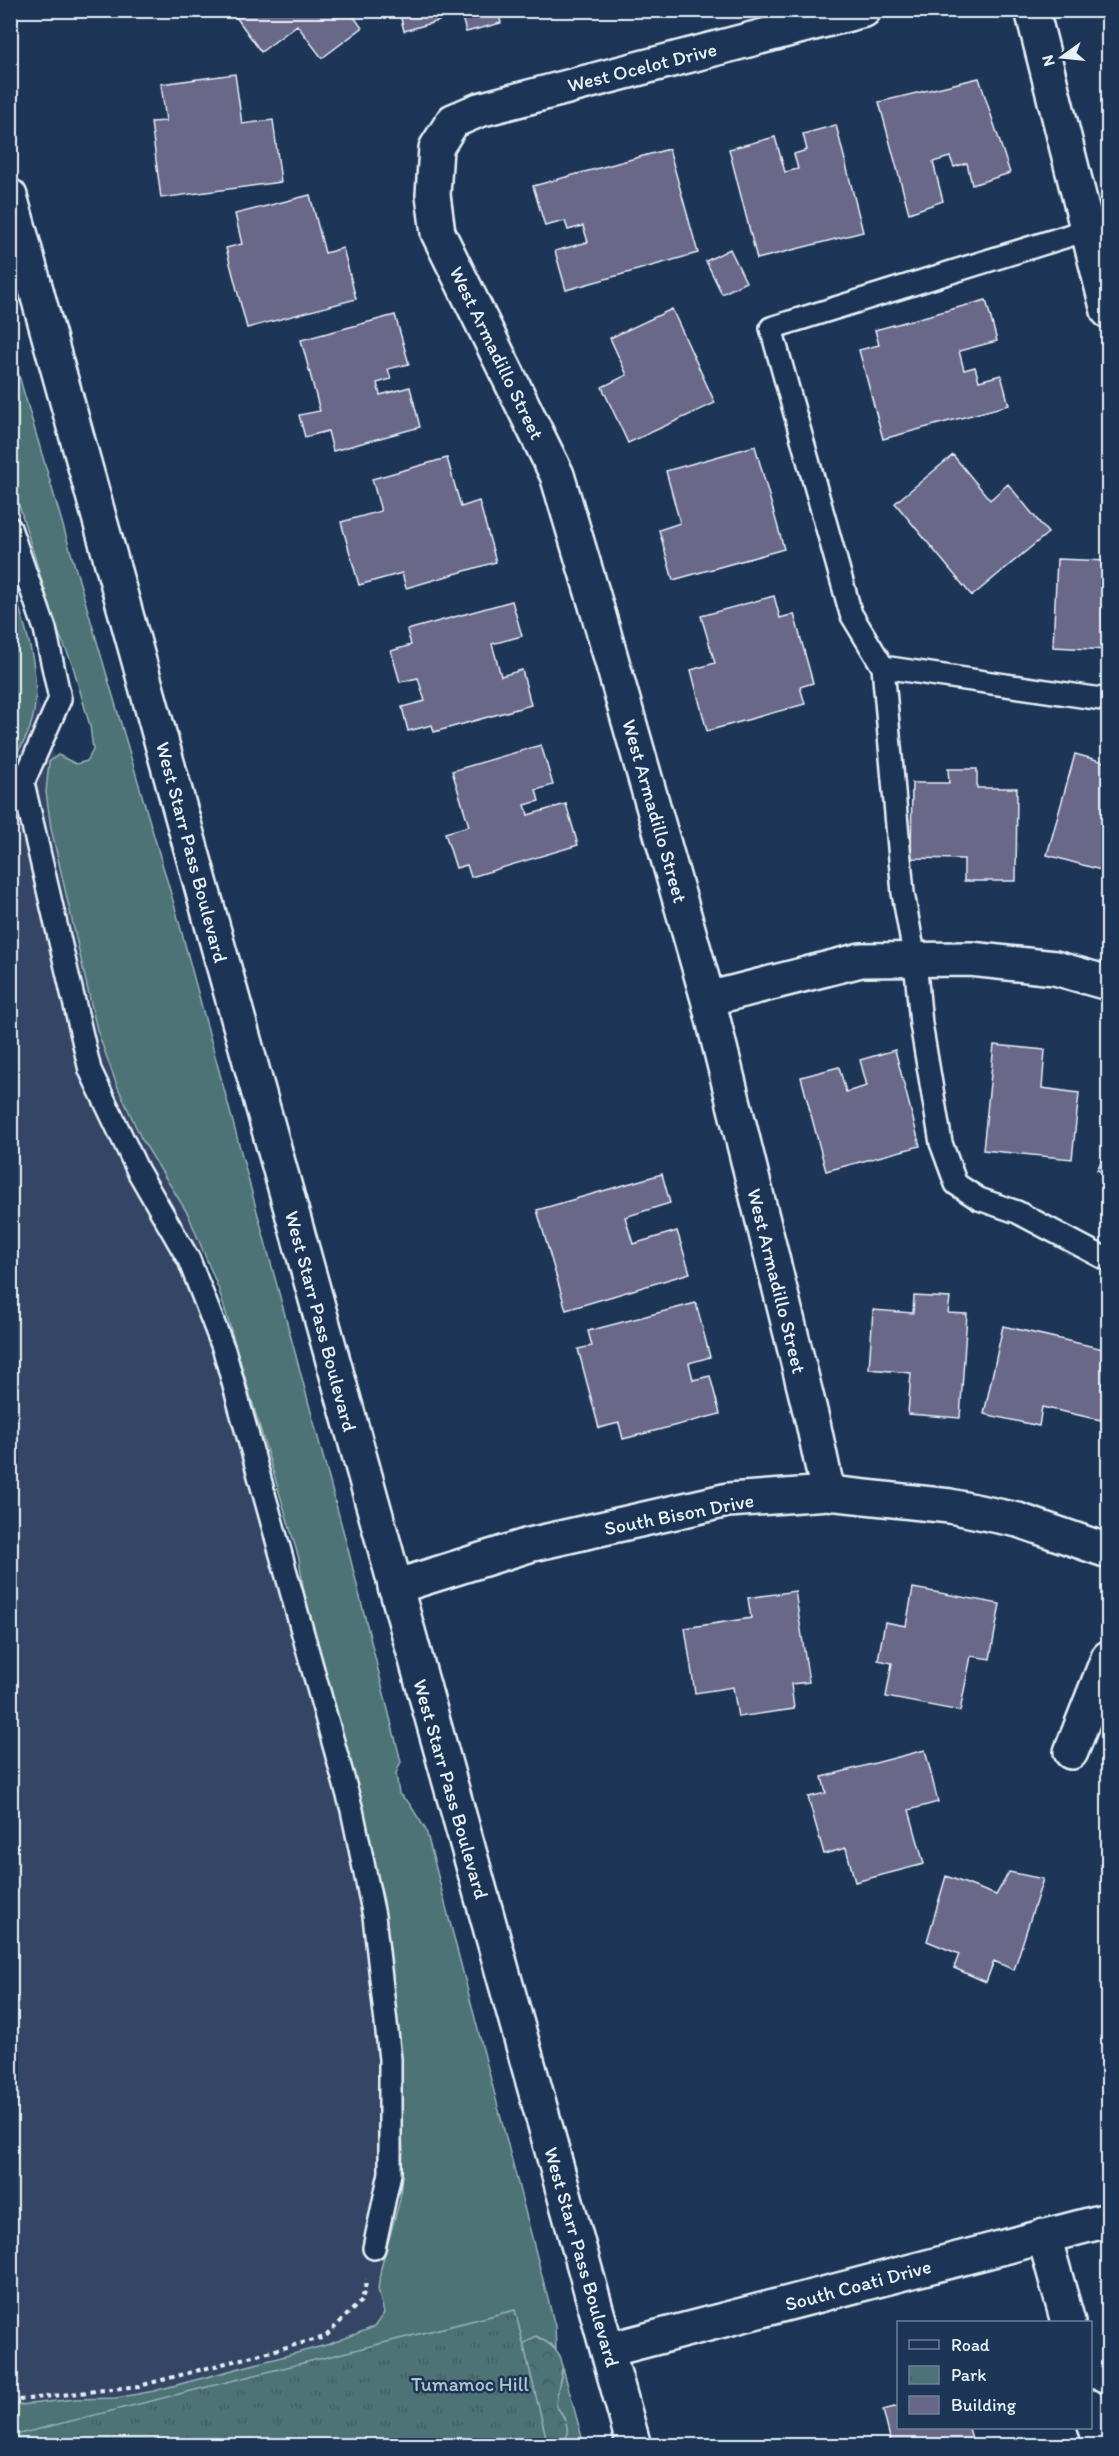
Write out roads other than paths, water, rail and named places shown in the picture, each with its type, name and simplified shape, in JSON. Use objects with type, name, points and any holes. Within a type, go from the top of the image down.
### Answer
[{"type":"street","name":"West Ocelot Drive","points":[[427,146],[453,121],[479,110],[864,10]]},
{"type":"street","points":[[1032,10],[1098,228],[1108,312]]},
{"type":"street","name":"West Armadillo Street","points":[[427,146],[438,233],[557,475],[596,602],[708,999],[828,1493]]},
{"type":"street","name":"West Starr Pass Boulevard","points":[[10,196],[634,2445]]},
{"type":"street","points":[[708,999],[861,960],[970,959],[1054,968],[1108,983]]},
{"type":"street","name":"South Bison Drive","points":[[395,1587],[529,1545],[728,1500],[828,1493],[950,1506],[1018,1520],[1108,1551]]},
{"type":"street","points":[[1071,1752],[1108,1658]]},
{"type":"street","name":"South Coati Drive","points":[[608,2350],[1108,2220]]},
{"type":"street","points":[[1044,2236],[1068,2321]]},
{"type":"street","points":[[1092,2414],[1101,2445]]},
{"type":"lane","points":[[1098,228],[771,328],[851,614],[883,667],[903,893],[915,960],[921,1024],[941,1143],[956,1184],[979,1199],[1017,1212],[1108,1260]]},
{"type":"lane","points":[[10,528],[45,629],[60,699],[24,783],[90,1070],[138,1171],[189,1260],[224,1350],[352,1810],[374,1916],[390,2059],[390,2173],[374,2248]]},
{"type":"lane","points":[[883,667],[1108,700]]},
{"type":"park label","name":"Tumamoc Hill","points":[[470,2384]]}]
